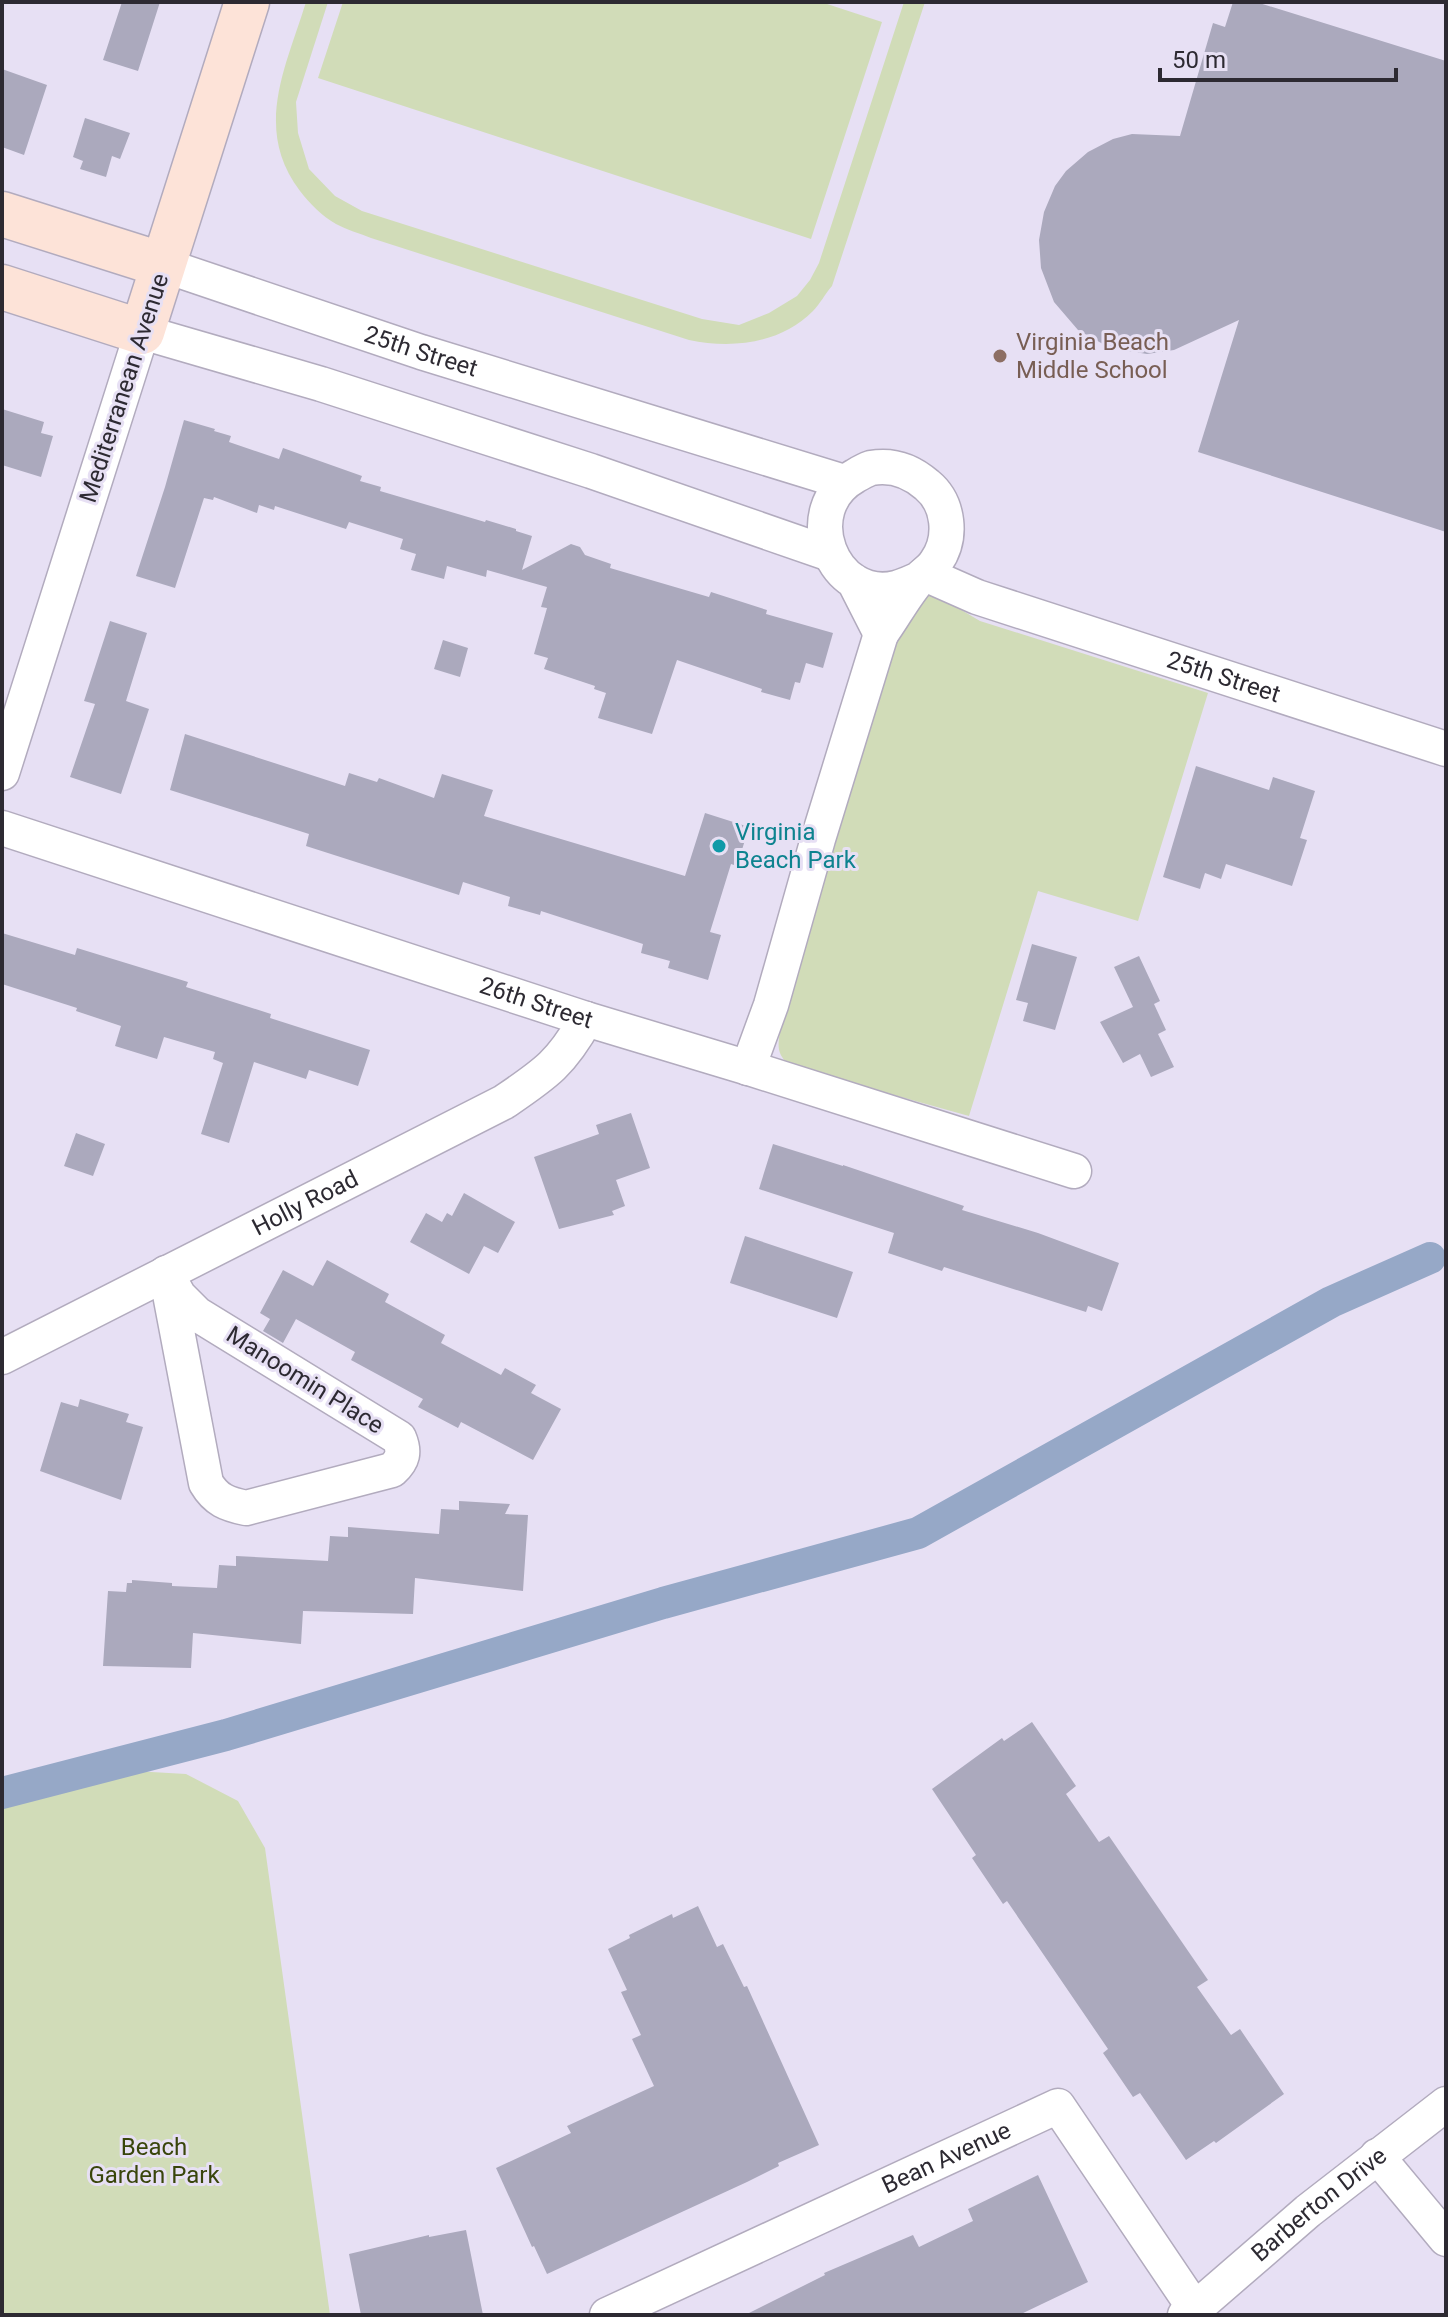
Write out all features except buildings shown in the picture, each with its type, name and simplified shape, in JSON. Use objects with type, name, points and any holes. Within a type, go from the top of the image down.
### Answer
[{"type":"street","name":"Mediterranean Avenue","points":[[2,773],[247,2]]},
{"type":"street","name":"25th Street","points":[[2,214],[421,352],[844,482],[868,469],[889,466],[914,473],[935,492],[944,511],[955,565],[971,584],[1003,605]]},
{"type":"street","points":[[2,287],[321,384],[591,471],[830,554]]},
{"type":"street","points":[[844,482],[826,511],[824,534],[830,554],[838,567],[854,581],[881,634]]},
{"type":"street","points":[[748,1068],[771,1005],[881,634],[922,576],[935,565],[947,531]]},
{"type":"street","name":"25th Street","points":[[922,576],[977,597],[1446,749]]},
{"type":"street","points":[[854,581],[874,588],[894,588],[922,576]]},
{"type":"street","name":"26th Street","points":[[2,828],[586,1019],[1074,1171]]},
{"type":"street","name":"Holly Road","points":[[2,1357],[504,1102],[548,1072],[567,1052],[586,1019]]},
{"type":"street","name":"Manoomin Place","points":[[166,1273],[179,1296],[197,1314],[399,1438],[404,1449],[401,1462],[392,1470],[246,1508],[226,1504],[213,1494],[206,1483],[166,1273]]},
{"type":"street","name":"Barberton Drive","points":[[1193,2313],[1308,2211],[1446,2104]]},
{"type":"street","name":"Bean Avenue","points":[[607,2315],[1058,2106],[1193,2313]]},
{"type":"street","points":[[1377,2156],[1446,2239]]},
{"type":"green space","points":[[306,2],[328,2],[296,102],[298,133],[309,169],[335,196],[362,211],[702,319],[739,325],[769,313],[797,296],[810,280],[819,263],[904,2],[925,2],[832,286],[813,311],[786,331],[755,341],[722,344],[689,340],[371,238],[340,226],[321,213],[300,191],[286,168],[278,144],[276,121],[283,74]]},
{"type":"green space","points":[[343,2],[821,2],[882,22],[811,239],[318,78]]},
{"type":"green space","points":[[920,592],[931,592],[980,621],[1208,693],[1138,921],[1038,891],[969,1116],[790,1066],[782,1057],[779,1045],[780,1029],[905,611]]},
{"type":"green space","name":"Beach Garden Park","points":[[117,1770],[186,1774],[238,1801],[265,1848],[330,2315],[2,2315],[2,1798]]},
{"type":"waterway","points":[[2,1793],[226,1735],[663,1603],[918,1533],[1331,1302],[1430,1258]]},
{"type":"place","name":"Virginia Beach Middle School","points":[[1000,356]]},
{"type":"place","name":"Virginia Beach Park","points":[[719,846]]}]
